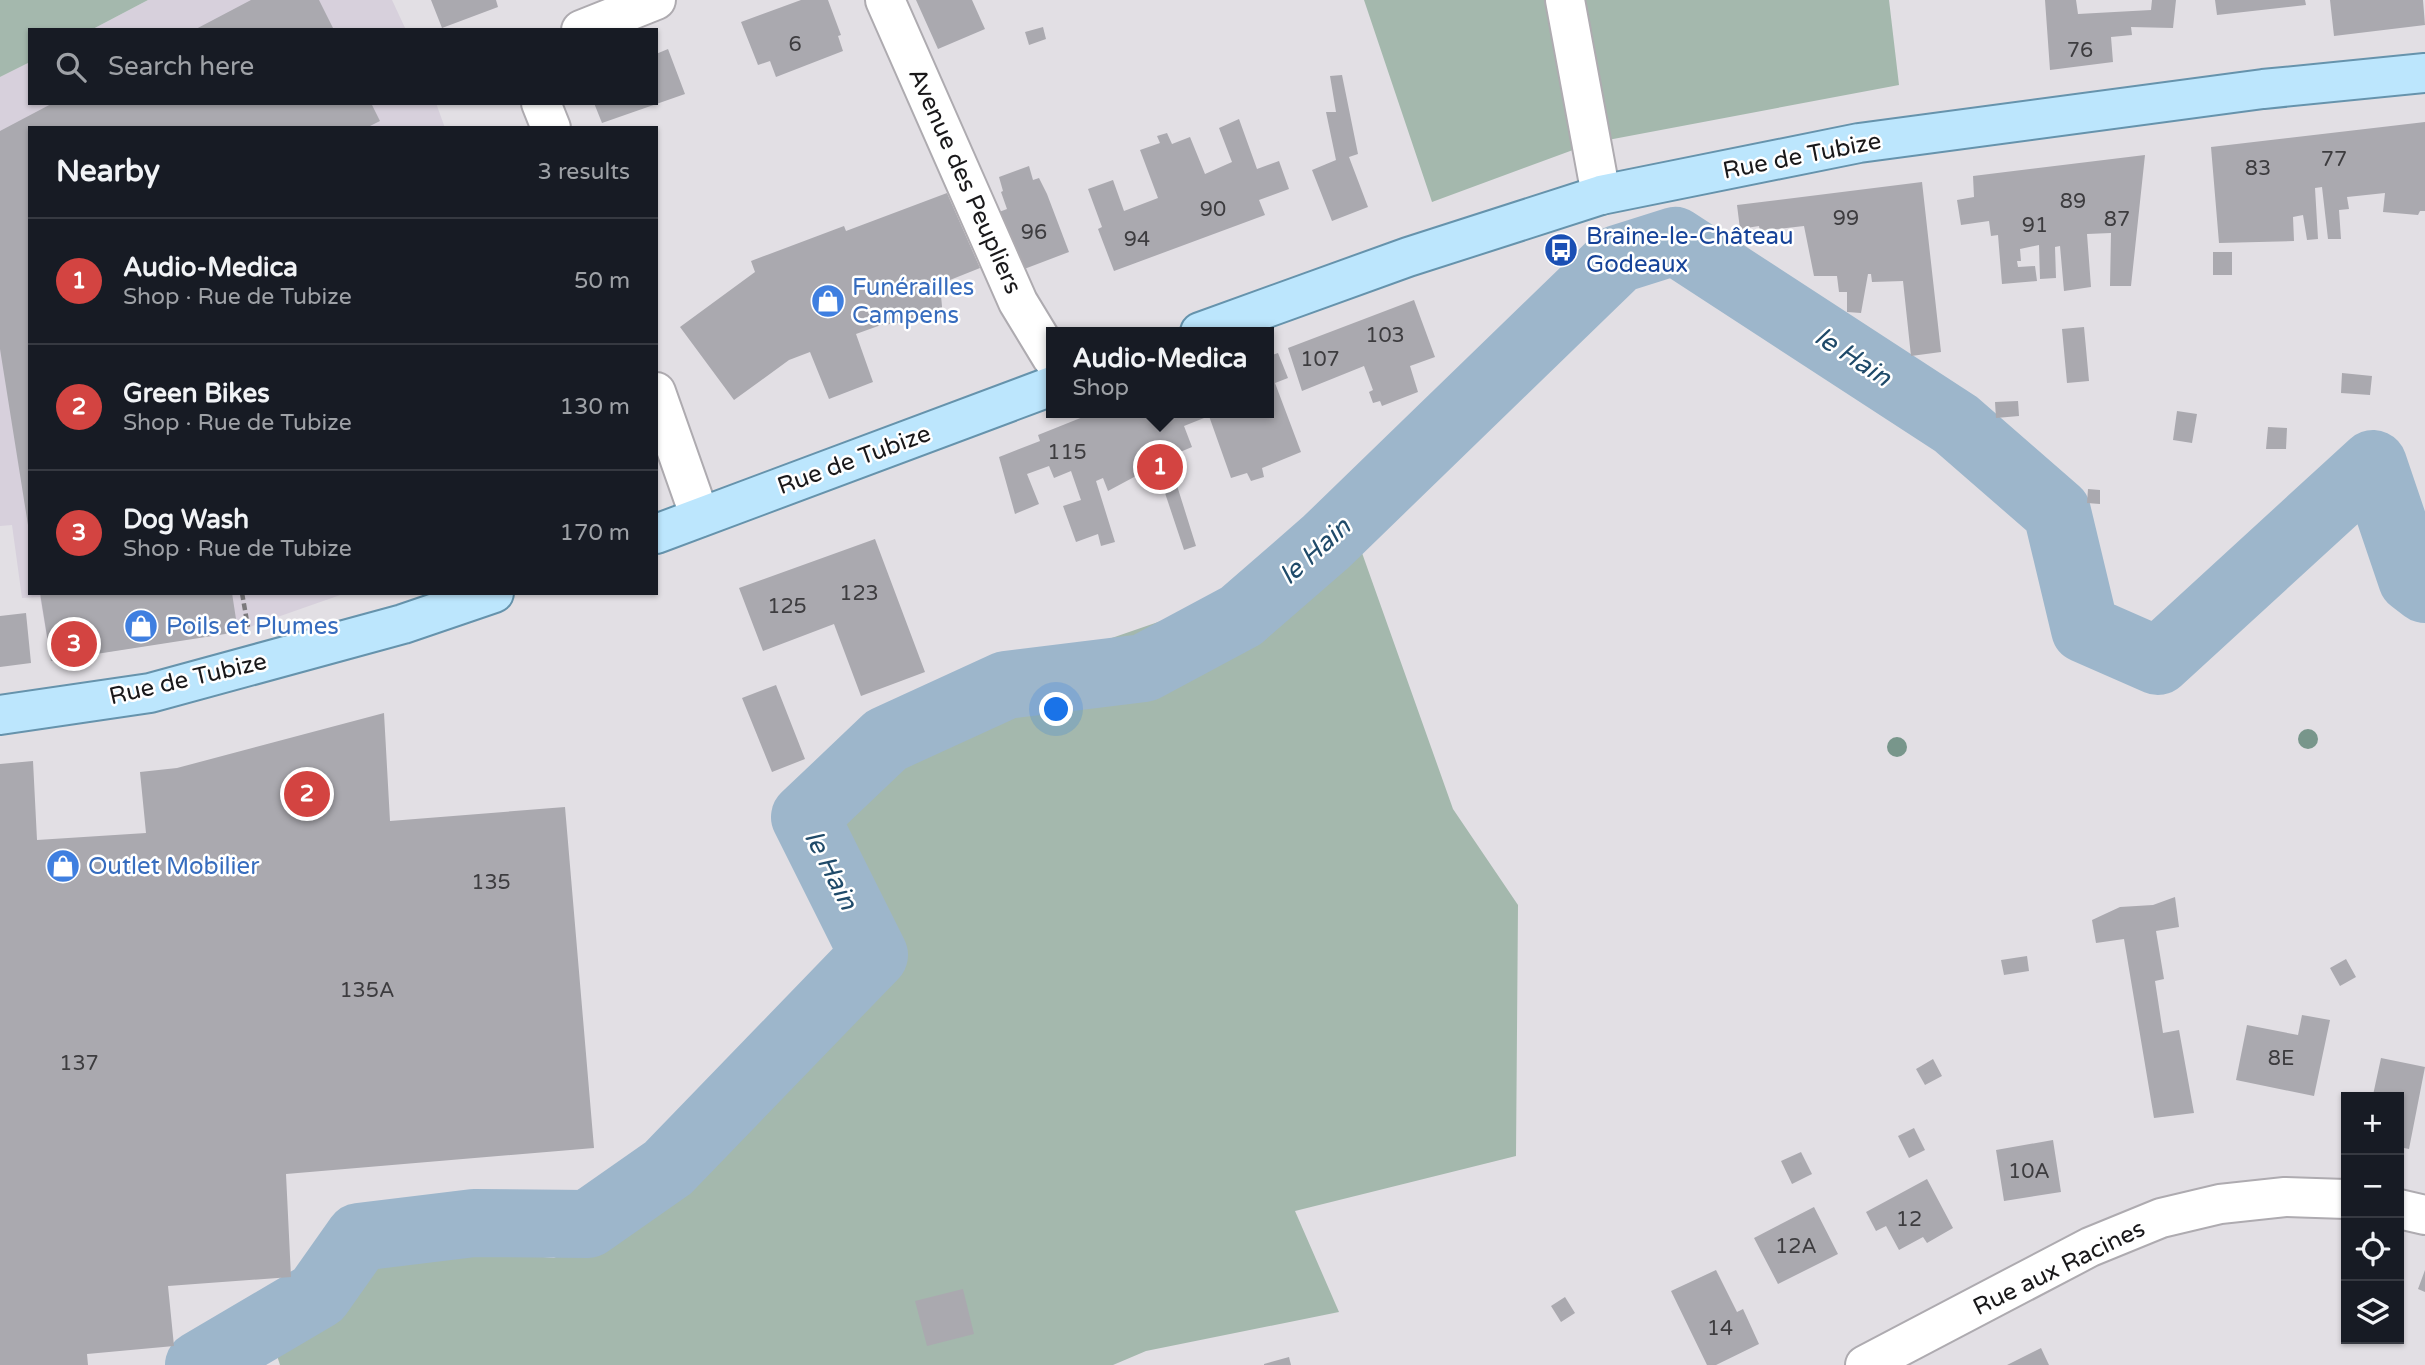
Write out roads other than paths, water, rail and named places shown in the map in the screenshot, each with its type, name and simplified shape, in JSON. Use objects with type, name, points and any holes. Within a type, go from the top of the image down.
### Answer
[{"type":"main road","name":"Rue de Tubize","points":[[1214,327],[1408,257],[1601,195],[1859,144],[2263,89],[2425,73]]},
{"type":"main road","name":"Rue de Tubize","points":[[658,533],[1046,388]]},
{"type":"main road","name":"Rue de Tubize","points":[[0,715],[150,693],[403,624],[488,595]]},
{"type":"street","points":[[586,28],[656,0]]},
{"type":"street","name":"Avenue des Peupliers","points":[[885,0],[1018,302],[1046,348]]},
{"type":"street","points":[[1565,0],[1601,195]]},
{"type":"street","points":[[542,105],[550,126]]},
{"type":"street","points":[[658,398],[700,517]]},
{"type":"street","name":"Rue aux Racines","points":[[1865,1365],[2090,1247],[2161,1218],[2220,1203],[2286,1197],[2341,1199]]},
{"type":"street","points":[[2404,1210],[2425,1215]]},
{"type":"waterway","name":"le Hain","points":[[199,1365],[318,1295],[359,1237],[474,1223],[588,1224],[668,1168],[874,955],[805,817],[886,740],[1006,685],[1144,668],[1241,616],[1326,542],[1618,259],[1675,241],[1956,424],[2057,512],[2085,629],[2158,661],[2373,464],[2412,579],[2425,589]]},
{"type":"place","name":"Braine-le-Château Godeaux","points":[[1561,250]]},
{"type":"place","name":"Funérailles Campens","points":[[828,301]]},
{"type":"place","name":"Audio-Medica","points":[[1160,467]]},
{"type":"place","name":"Poils et Plumes","points":[[141,626]]},
{"type":"place","name":"Dog Wash","points":[[74,644]]},
{"type":"place","name":"Green Bikes","points":[[307,794]]},
{"type":"place","name":"Outlet Mobilier","points":[[63,866]]}]
